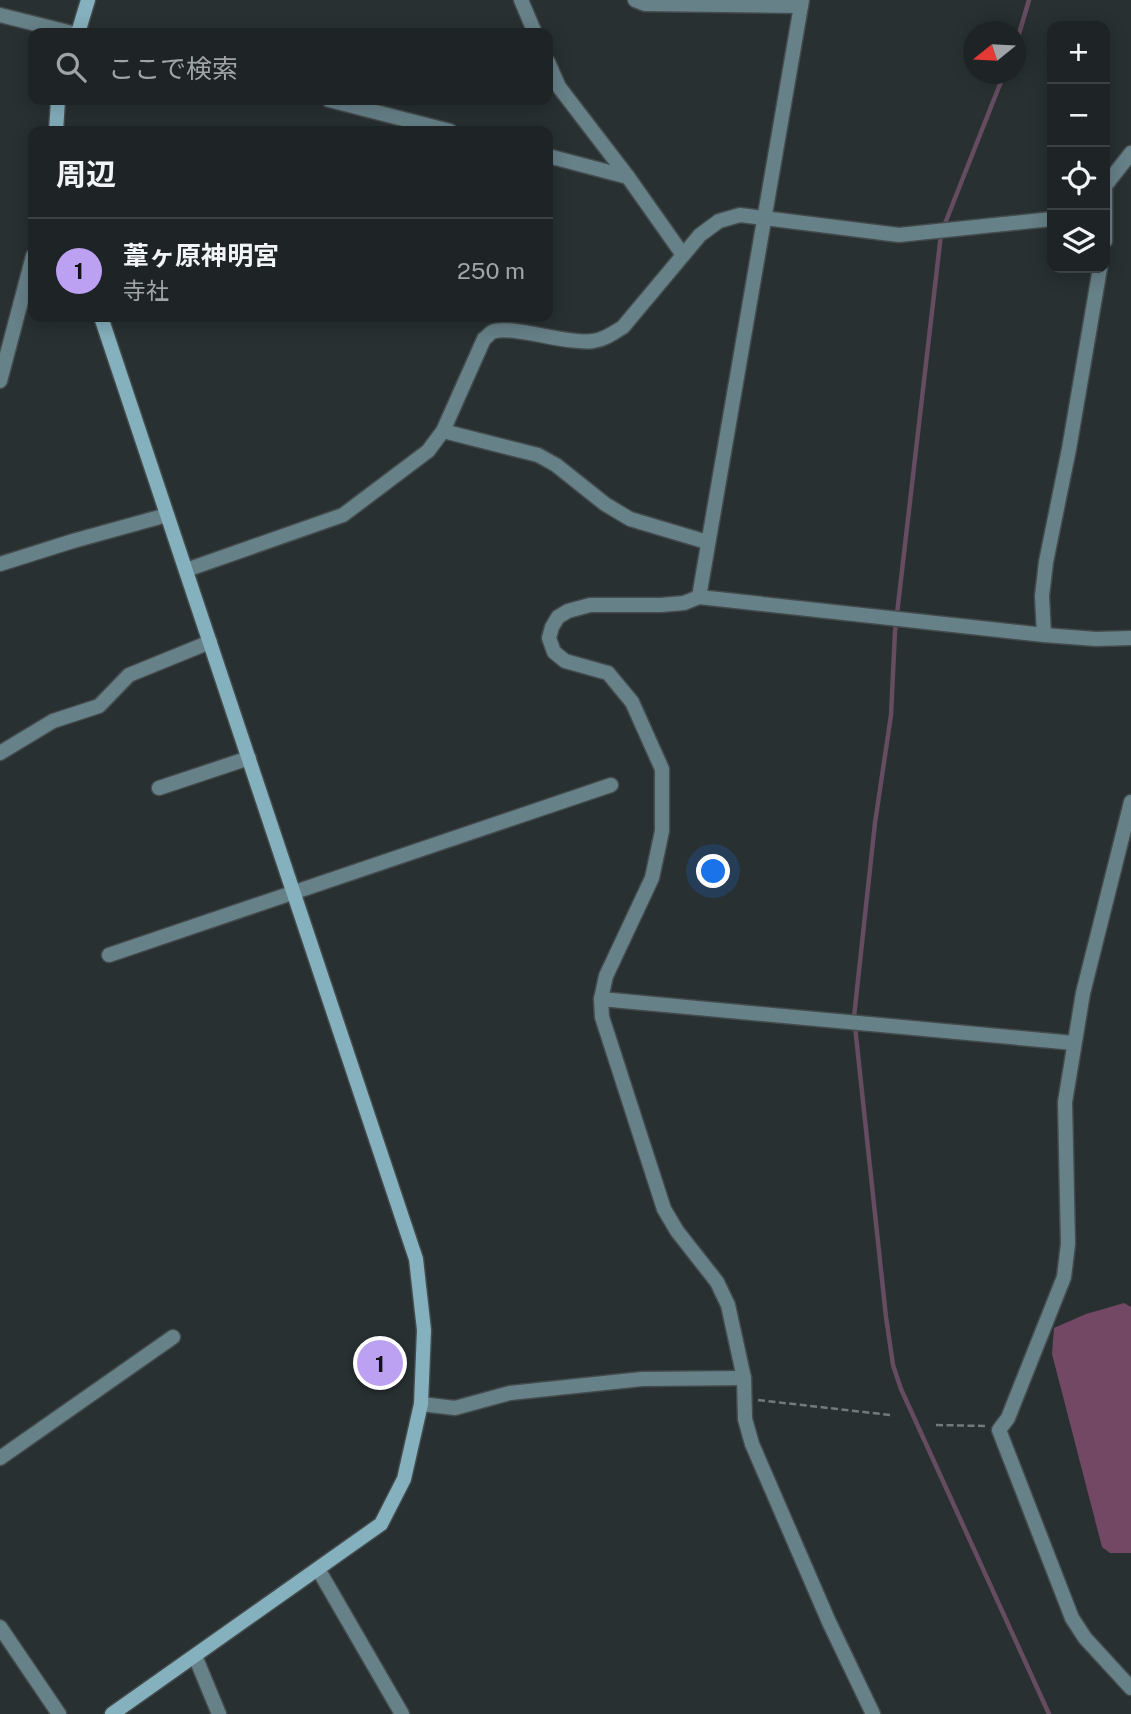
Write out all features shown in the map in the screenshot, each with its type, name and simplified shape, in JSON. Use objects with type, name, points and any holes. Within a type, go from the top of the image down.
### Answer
[{"type":"street","points":[[80,28],[88,0]]},
{"type":"street","points":[[521,0],[533,28]]},
{"type":"street","points":[[635,0],[645,4],[801,3],[699,597]]},
{"type":"street","points":[[0,15],[52,28]]},
{"type":"street","points":[[553,73],[559,87],[683,255]]},
{"type":"street","points":[[56,126],[58,105]]},
{"type":"street","points":[[349,105],[430,126]]},
{"type":"street","points":[[1110,180],[1131,153]]},
{"type":"street","points":[[553,157],[628,177]]},
{"type":"street","points":[[186,570],[343,515],[428,451],[443,431],[484,339],[492,332],[505,331],[579,342],[608,337],[623,327],[700,235],[719,221],[740,215],[899,235],[1047,220]]},
{"type":"street","points":[[1044,635],[1042,596],[1046,562],[1069,449],[1099,273]]},
{"type":"street","points":[[0,381],[28,275]]},
{"type":"street","points":[[103,322],[416,1259],[424,1330],[421,1404],[404,1479],[381,1524],[112,1714]]},
{"type":"street","points":[[443,431],[538,456],[556,465],[605,504],[630,519],[707,542]]},
{"type":"street","points":[[0,564],[167,514]]},
{"type":"street","points":[[873,1714],[829,1622],[752,1444],[745,1419],[744,1378],[728,1305],[717,1282],[677,1231],[664,1209],[602,1017],[601,999],[606,976],[652,878],[662,831],[662,769],[632,702],[608,673],[565,661],[554,652],[549,638],[558,617],[568,611],[590,605],[626,603],[661,606],[684,603],[699,597],[1044,635],[1096,639],[1131,638]]},
{"type":"street","points":[[0,752],[53,721],[99,706],[129,675],[210,642]]},
{"type":"street","points":[[159,788],[249,758]]},
{"type":"street","points":[[109,955],[611,785]]},
{"type":"street","points":[[1131,802],[1083,993],[1065,1101],[1068,1244],[1064,1277],[1008,1418],[999,1430],[1072,1618],[1086,1638],[1131,1688]]},
{"type":"street","points":[[601,999],[1074,1043]]},
{"type":"street","points":[[0,1458],[173,1337]]},
{"type":"street","points":[[421,1404],[455,1408],[510,1393],[631,1380],[744,1378]]},
{"type":"street","points":[[318,1569],[402,1714]]},
{"type":"street","points":[[0,1627],[59,1714]]},
{"type":"street","points":[[195,1656],[219,1714]]},
{"type":"path","points":[[744,1399],[890,1415]]},
{"type":"path","points":[[936,1424],[990,1426],[999,1430]]},
{"type":"shaded area","points":[[1124,1303],[1131,1307],[1131,1553],[1110,1553],[1102,1547],[1052,1354],[1054,1328],[1086,1314]]},
{"type":"building","points":[[389,1350],[395,1368],[370,1376],[364,1358]]},
{"type":"waterway","points":[[1023,21],[1029,0]]},
{"type":"waterway","points":[[944,226],[1000,84]]},
{"type":"waterway","points":[[941,234],[895,631],[891,715],[875,823],[854,1017],[893,1365],[901,1389],[1049,1714]]},
{"type":"place","name":"葦ヶ原神明宮","points":[[380,1363]]}]
